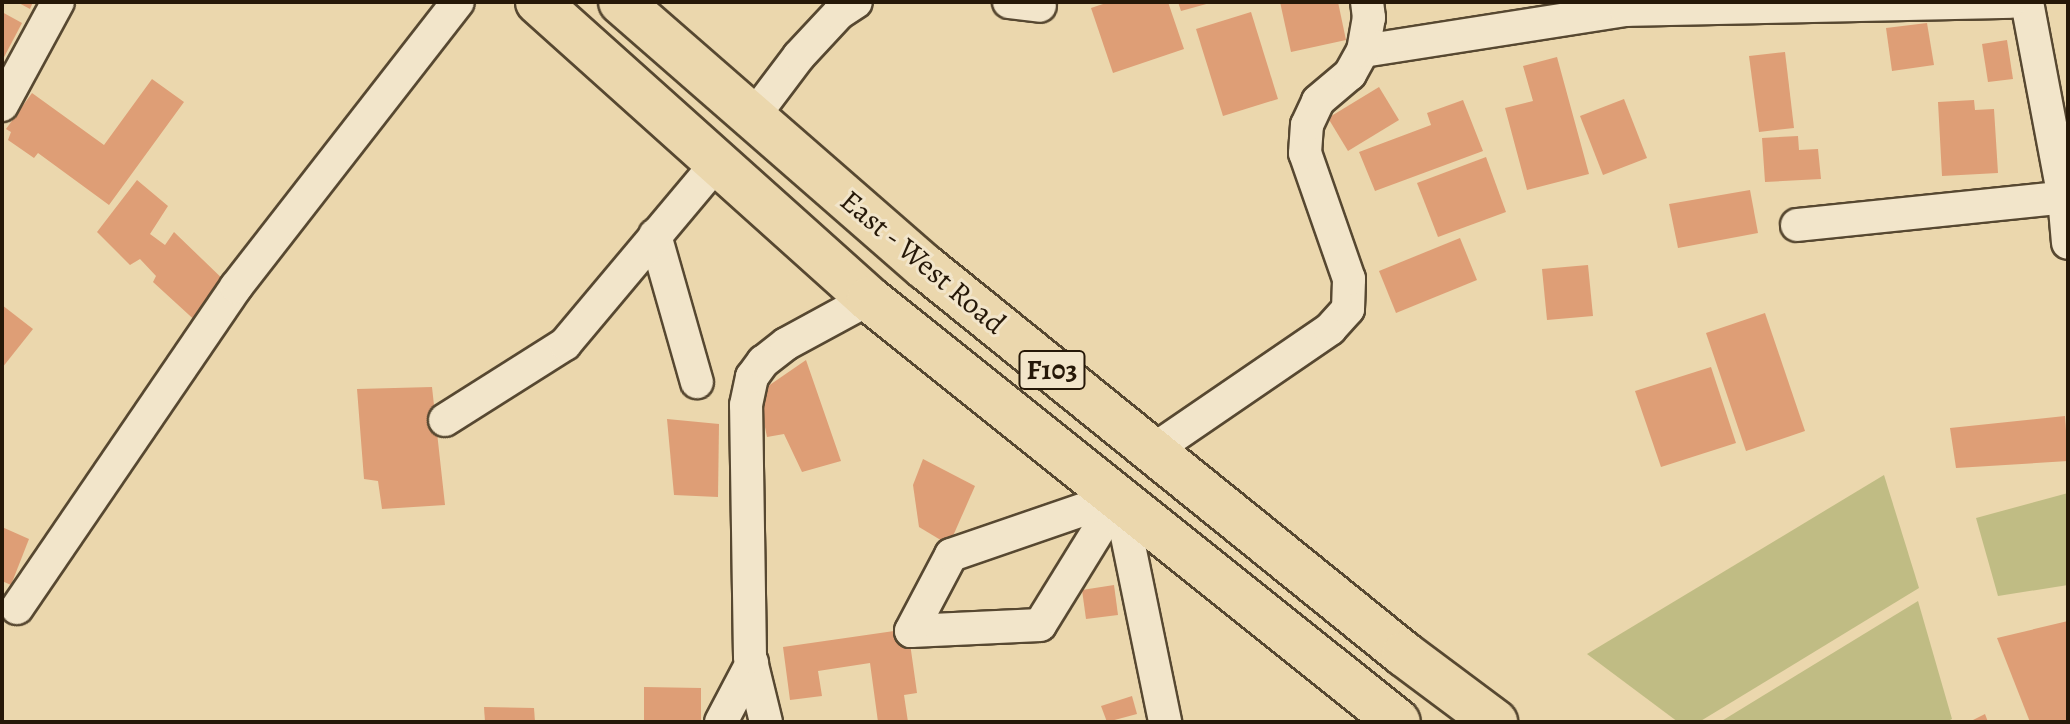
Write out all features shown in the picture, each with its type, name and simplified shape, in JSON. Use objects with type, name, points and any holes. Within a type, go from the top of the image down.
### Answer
[{"type":"main road","name":"East - West Road","points":[[538,2],[869,299],[1398,722]]},
{"type":"main road","name":"East - West Road","points":[[621,2],[925,267],[1404,654],[1495,722]]},
{"type":"street","points":[[2,105],[58,2]]},
{"type":"street","points":[[17,608],[236,287],[458,2]]},
{"type":"street","points":[[753,117],[799,56],[839,13],[856,2]]},
{"type":"street","points":[[1152,451],[1330,329],[1348,309],[1349,279],[1305,153],[1307,125],[1318,101],[1350,74],[1363,51],[1369,18],[1367,2]]},
{"type":"street","points":[[1363,51],[1626,6],[2010,2]]},
{"type":"street","points":[[2027,2],[2066,197],[2068,243]]},
{"type":"street","points":[[445,420],[565,344],[716,164]]},
{"type":"street","points":[[1797,225],[2066,197]]},
{"type":"street","points":[[655,235],[697,382]]},
{"type":"street","points":[[766,722],[752,663],[746,405],[752,377],[763,362],[786,344],[869,299]]},
{"type":"street","points":[[1119,497],[1040,625],[911,631],[951,555],[1119,497]]},
{"type":"street","points":[[1119,497],[1165,722]]},
{"type":"street","points":[[721,722],[752,663]]},
{"type":"shaded area","points":[[1884,475],[1919,588],[1699,722],[1678,722],[1587,654]]},
{"type":"shaded area","points":[[2068,493],[2068,585],[1998,596],[1976,518]]},
{"type":"shaded area","points":[[1918,601],[1952,719],[1946,722],[1720,722]]},
{"type":"building","points":[[17,2],[33,2],[30,9]]},
{"type":"building","points":[[1109,2],[1168,2],[1184,49],[1113,73],[1091,8]]},
{"type":"building","points":[[1178,2],[1210,2],[1210,3],[1181,11]]},
{"type":"building","points":[[1280,2],[1338,2],[1346,40],[1291,52]]},
{"type":"building","points":[[2,12],[22,23],[2,61]]},
{"type":"building","points":[[1251,12],[1278,99],[1223,116],[1196,29]]},
{"type":"building","points":[[1927,23],[1934,65],[1892,71],[1886,28]]},
{"type":"building","points":[[2007,40],[2013,79],[1988,82],[1982,44]]},
{"type":"building","points":[[1785,52],[1794,128],[1759,132],[1749,56]]},
{"type":"building","points":[[1557,57],[1589,174],[1527,190],[1505,108],[1533,101],[1523,66]]},
{"type":"building","points":[[152,79],[184,102],[109,205],[38,153],[34,158],[8,140],[11,132],[6,129],[32,93],[104,145]]},
{"type":"building","points":[[1379,87],[1399,120],[1348,151],[1328,118]]},
{"type":"building","points":[[1624,99],[1647,158],[1603,175],[1580,116]]},
{"type":"building","points":[[1463,100],[1483,151],[1375,191],[1359,152],[1431,125],[1427,113]]},
{"type":"building","points":[[1974,100],[1975,110],[1994,109],[1998,173],[1942,176],[1938,102]]},
{"type":"building","points":[[1798,136],[1799,150],[1818,149],[1821,179],[1765,182],[1762,138]]},
{"type":"building","points":[[1486,157],[1506,212],[1438,237],[1417,183]]},
{"type":"building","points":[[137,180],[168,206],[150,234],[165,245],[174,232],[230,286],[200,325],[153,282],[156,276],[140,259],[130,265],[97,232]]},
{"type":"building","points":[[1750,190],[1758,233],[1678,248],[1669,204]]},
{"type":"building","points":[[1460,238],[1477,280],[1396,313],[1379,271]]},
{"type":"building","points":[[1588,265],[1593,316],[1547,320],[1542,269]]},
{"type":"building","points":[[2,305],[33,329],[2,368]]},
{"type":"building","points":[[1765,313],[1805,431],[1746,451],[1706,333]]},
{"type":"building","points":[[806,360],[841,461],[802,472],[784,434],[767,437],[758,393]]},
{"type":"building","points":[[1711,367],[1736,443],[1661,467],[1635,391]]},
{"type":"building","points":[[432,387],[445,505],[382,509],[378,481],[364,479],[357,389]]},
{"type":"building","points":[[2065,416],[2068,461],[1956,468],[1950,428]]},
{"type":"building","points":[[667,419],[719,424],[718,497],[674,495]]},
{"type":"building","points":[[923,459],[975,486],[949,545],[919,527],[913,485]]},
{"type":"building","points":[[2,527],[29,539],[11,585],[2,581]]},
{"type":"building","points":[[1114,585],[1118,615],[1086,619],[1082,590]]},
{"type":"building","points":[[2068,621],[2068,722],[2030,722],[1997,638]]},
{"type":"building","points":[[908,629],[917,693],[904,695],[908,722],[878,722],[870,663],[818,671],[822,696],[790,700],[783,647]]},
{"type":"building","points":[[644,687],[701,688],[701,722],[644,722]]},
{"type":"building","points":[[1132,696],[1137,714],[1107,722],[1101,706]]},
{"type":"building","points":[[484,707],[534,708],[535,722],[485,722]]},
{"type":"building","points":[[1985,714],[1988,722],[1969,722]]}]
